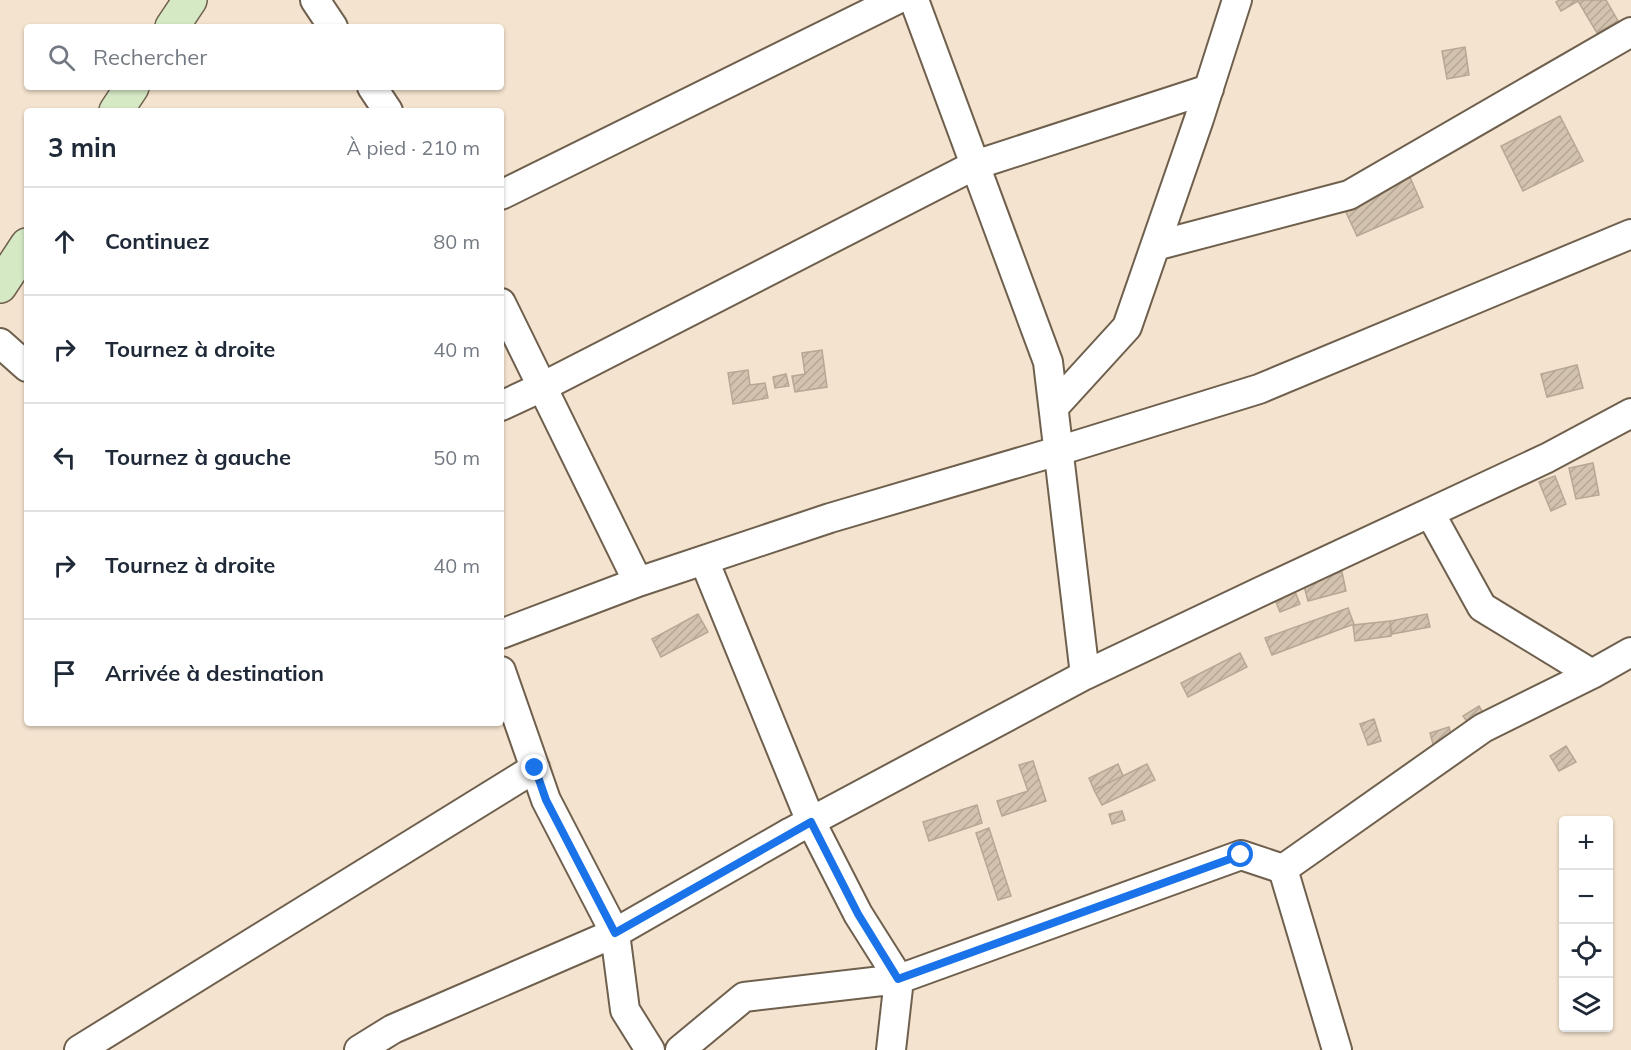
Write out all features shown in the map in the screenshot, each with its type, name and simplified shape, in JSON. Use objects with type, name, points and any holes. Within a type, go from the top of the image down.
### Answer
[{"type":"street","points":[[174,24],[190,0]]},
{"type":"street","points":[[315,0],[331,24]]},
{"type":"street","points":[[504,194],[897,0]]},
{"type":"street","points":[[914,0],[1048,362],[1085,675]]},
{"type":"street","points":[[1053,406],[1127,327],[1209,89],[1237,0]]},
{"type":"street","points":[[1155,246],[1349,195],[1631,32]]},
{"type":"street","points":[[504,405],[975,165],[1209,89]]},
{"type":"street","points":[[118,108],[130,90]]},
{"type":"street","points":[[374,90],[386,108]]},
{"type":"street","points":[[504,633],[638,582],[830,518],[1058,451],[1259,388],[1631,234]]},
{"type":"street","points":[[0,286],[24,250]]},
{"type":"street","points":[[504,309],[638,582]]},
{"type":"street","points":[[0,343],[24,364]]},
{"type":"street","points":[[358,1050],[393,1029],[615,933],[811,822],[1085,675],[1547,458],[1631,413]]},
{"type":"street","points":[[1430,513],[1482,608],[1592,674]]},
{"type":"street","points":[[704,560],[811,822],[858,914],[898,979],[891,1050]]},
{"type":"street","points":[[1283,869],[1483,728],[1631,652]]},
{"type":"street","points":[[504,680],[546,800],[615,933],[625,1010],[650,1050]]},
{"type":"street","points":[[79,1050],[535,768]]},
{"type":"street","points":[[680,1050],[744,997],[898,979],[1241,855],[1283,869]]},
{"type":"street","points":[[1283,869],[1337,1050]]},
{"type":"building","points":[[1559,0],[1606,0],[1618,21],[1597,33],[1578,1],[1561,11],[1556,2]]},
{"type":"building","points":[[1465,47],[1469,75],[1447,79],[1442,51]]},
{"type":"building","points":[[1560,116],[1583,161],[1523,191],[1501,146]]},
{"type":"building","points":[[1410,177],[1423,207],[1357,236],[1343,206]]},
{"type":"building","points":[[822,350],[827,387],[795,392],[792,376],[805,374],[802,353]]},
{"type":"building","points":[[1577,365],[1583,388],[1547,397],[1541,374]]},
{"type":"building","points":[[748,370],[750,385],[765,383],[768,398],[733,404],[728,373]]},
{"type":"building","points":[[786,374],[789,386],[775,388],[773,377]]},
{"type":"building","points":[[1593,463],[1599,495],[1576,499],[1569,468]]},
{"type":"building","points":[[1555,476],[1566,504],[1551,511],[1539,482]]},
{"type":"building","points":[[1342,572],[1346,591],[1308,601],[1303,582]]},
{"type":"building","points":[[1294,589],[1300,604],[1280,612],[1274,597]]},
{"type":"building","points":[[1348,608],[1354,624],[1272,655],[1265,638]]},
{"type":"building","points":[[698,614],[708,632],[661,657],[652,639]]},
{"type":"building","points":[[1427,614],[1430,627],[1392,634],[1390,621]]},
{"type":"building","points":[[1390,621],[1391,636],[1355,641],[1353,625]]},
{"type":"building","points":[[1240,653],[1247,667],[1188,697],[1181,683]]},
{"type":"building","points":[[1479,706],[1486,718],[1471,727],[1463,716]]},
{"type":"building","points":[[1374,719],[1381,741],[1368,745],[1360,724]]},
{"type":"building","points":[[1449,727],[1452,738],[1433,744],[1430,733]]},
{"type":"building","points":[[1566,746],[1576,762],[1559,771],[1550,756]]},
{"type":"building","points":[[1033,761],[1046,801],[1002,816],[997,801],[1028,791],[1019,765]]},
{"type":"building","points":[[1118,764],[1123,776],[1094,790],[1089,778]]},
{"type":"building","points":[[1147,764],[1155,780],[1102,805],[1094,790]]},
{"type":"building","points":[[977,805],[982,823],[929,841],[923,822]]},
{"type":"building","points":[[1122,811],[1125,820],[1112,824],[1109,814]]},
{"type":"building","points":[[989,828],[1011,896],[998,900],[976,833]]},
{"type":"route","points":[[535,768],[546,800],[615,933],[811,822],[858,914],[898,979],[1241,855]]}]
